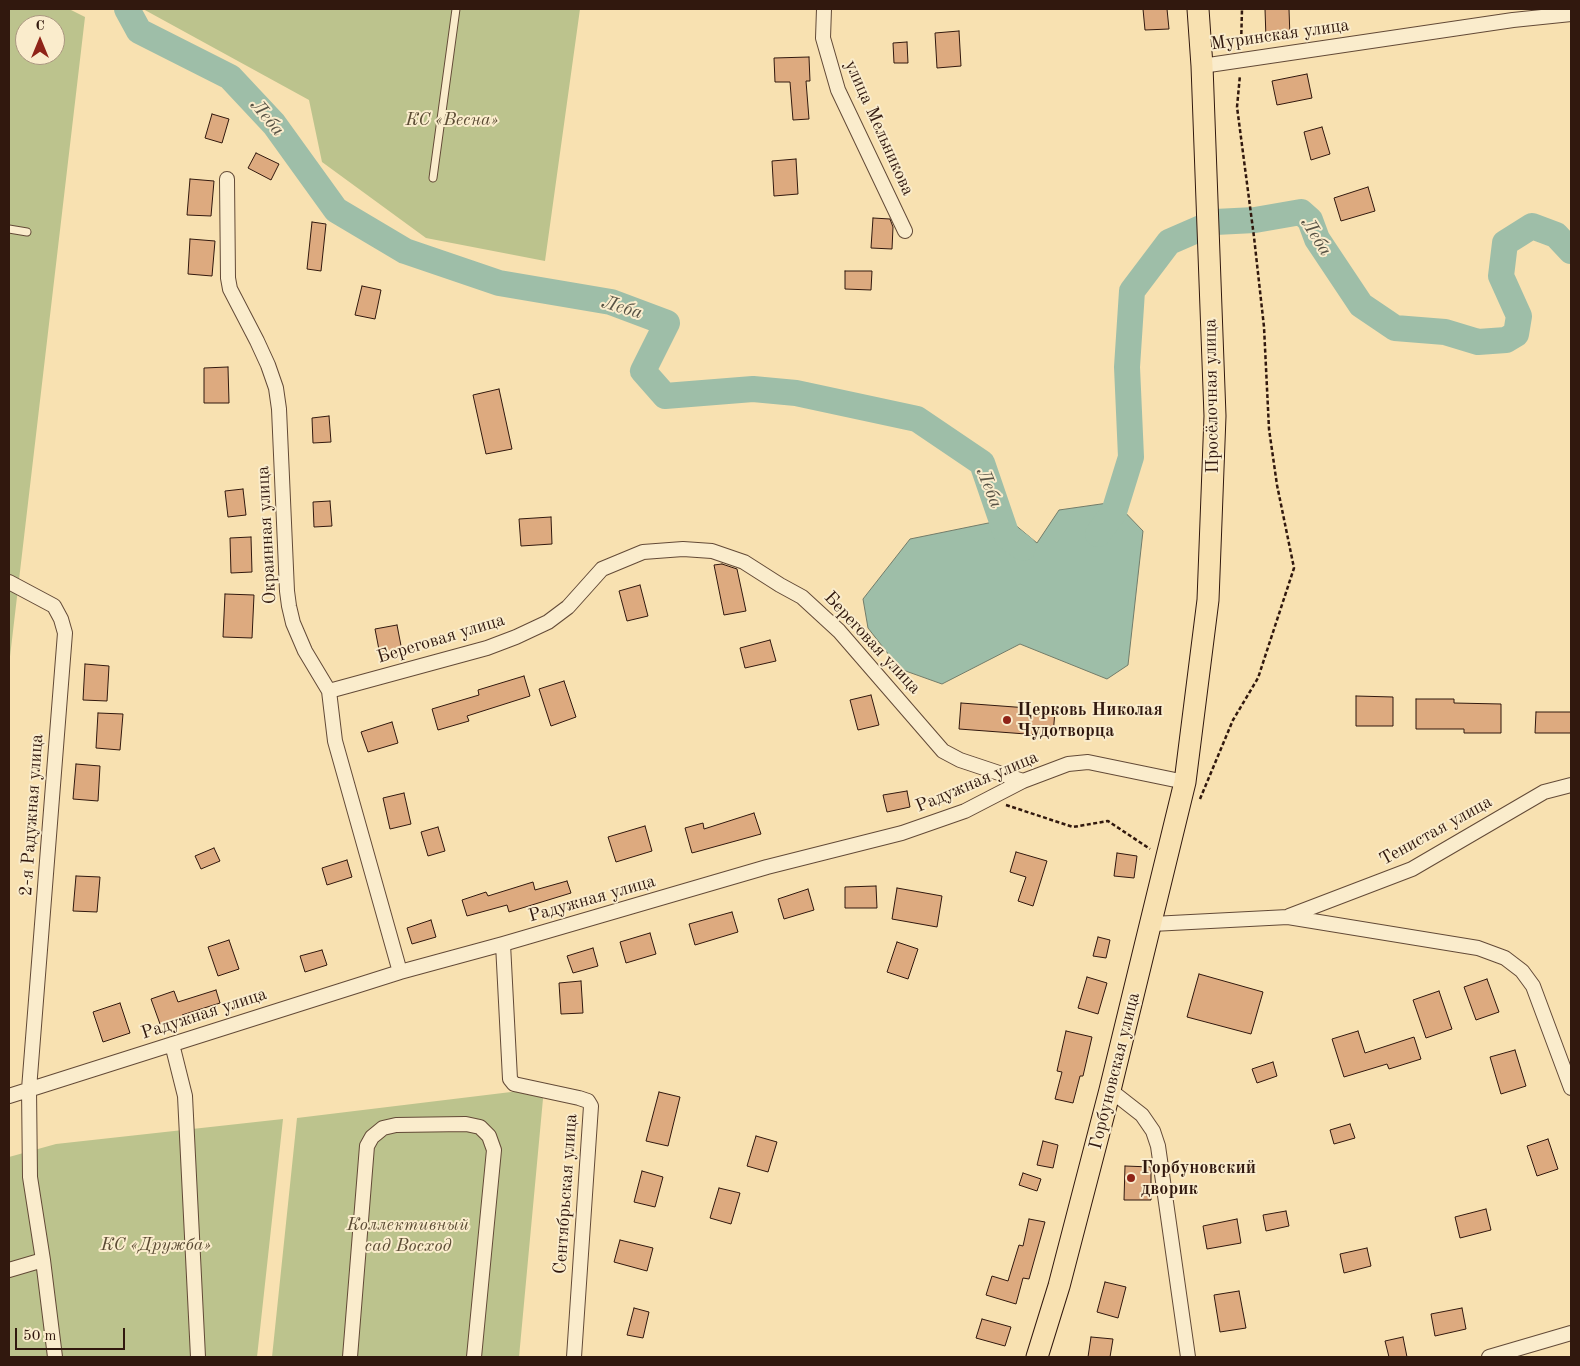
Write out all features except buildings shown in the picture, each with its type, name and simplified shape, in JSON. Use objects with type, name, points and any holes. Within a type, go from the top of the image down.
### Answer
[{"type":"main road","name":"Просёлочная улица","points":[[1185,782],[1208,600],[1215,416],[1202,66],[1198,9]]},
{"type":"main road","name":"Горбуновская улица","points":[[1037,1357],[1059,1286],[1110,1090],[1152,924],[1185,782]]},
{"type":"street","name":"улица Мельникова","points":[[824,9],[823,38],[838,90],[905,231]]},
{"type":"street","name":"Муринская улица","points":[[1202,66],[1513,20],[1571,14]]},
{"type":"street","name":"Окраинная улица","points":[[227,179],[228,278],[230,289],[268,365],[276,388],[280,409],[289,606],[293,623],[305,650],[329,691],[335,741],[400,972]]},
{"type":"street","name":"Береговая улица","points":[[329,691],[487,648],[516,637],[548,622],[568,607],[602,569],[642,552],[683,549],[712,551],[744,562],[780,585],[802,596],[839,631],[944,751],[960,760],[1023,780]]},
{"type":"street","name":"2-я Радужная улица","points":[[9,582],[54,606],[61,619],[65,633],[29,1089],[30,1176],[55,1357]]},
{"type":"street","name":"Радужная улица","points":[[9,1096],[400,972],[767,867],[902,833],[966,811],[1023,780],[1068,764],[1088,762],[1185,782]]},
{"type":"street","name":"Тенистая улица","points":[[1288,917],[1412,869],[1544,792],[1571,785]]},
{"type":"street","points":[[1152,924],[1288,917],[1478,948],[1505,958],[1522,971],[1532,986],[1571,1088]]},
{"type":"street","name":"Сентябрьская улица","points":[[503,944],[510,1079],[514,1084],[580,1098],[591,1106],[574,1357]]},
{"type":"street","points":[[172,1044],[185,1096],[198,1357]]},
{"type":"street","points":[[1110,1090],[1142,1115],[1153,1131],[1158,1146],[1188,1357]]},
{"type":"street","points":[[350,1357],[368,1146],[372,1137],[383,1128],[396,1125],[466,1124],[480,1127],[489,1136],[494,1150],[474,1357]]},
{"type":"street","points":[[9,1270],[43,1260]]},
{"type":"street","points":[[1489,1357],[1571,1333]]},
{"type":"lane","points":[[433,178],[456,9]]},
{"type":"lane","points":[[9,229],[27,232]]},
{"type":"path","points":[[1195,801],[1201,798],[1233,720],[1258,678],[1294,568],[1277,485],[1269,430],[1264,327],[1238,107],[1242,9]]},
{"type":"path","points":[[988,799],[1073,827],[1108,820],[1167,860]]},
{"type":"green space","points":[[9,9],[69,9],[85,17],[9,665]]},
{"type":"green space","name":"КС «Весна»","points":[[143,9],[580,9],[545,261],[426,238],[322,162],[309,100]]},
{"type":"green space","name":"Коллективный сад Восход","points":[[544,1088],[519,1357],[272,1357],[297,1118]]},
{"type":"green space","name":"КС «Дружба»","points":[[283,1119],[257,1357],[9,1357],[9,1157],[56,1144]]},
{"type":"shaded area","points":[[1115,502],[1143,531],[1128,665],[1107,679],[1020,644],[942,684],[900,669],[868,628],[863,599],[910,539],[1008,519],[1037,543],[1059,510]]},
{"type":"waterway","name":"Леба","points":[[127,9],[139,31],[230,77],[274,124],[336,210],[405,251],[499,283],[611,302],[667,323],[643,371],[665,396],[753,389],[796,393],[917,419],[982,463],[1007,536],[1023,548]]},
{"type":"waterway","name":"Леба","points":[[1098,534],[1114,512],[1131,457],[1127,367],[1132,291],[1169,242],[1215,222],[1255,220],[1301,212],[1310,220],[1317,239],[1361,305],[1395,328],[1445,332],[1478,342],[1506,340],[1516,334],[1519,316],[1501,276],[1505,243],[1532,226],[1556,235],[1571,251]]},
{"type":"place","name":"Церковь Николая Чудотворца","points":[[1007,720]]},
{"type":"place","name":"Горбуновский дворик","points":[[1131,1178]]}]
